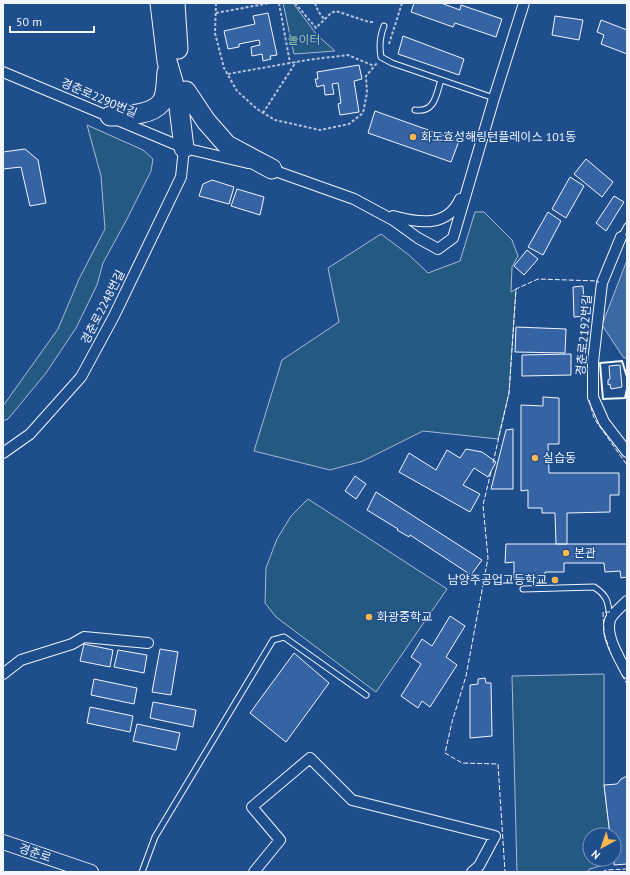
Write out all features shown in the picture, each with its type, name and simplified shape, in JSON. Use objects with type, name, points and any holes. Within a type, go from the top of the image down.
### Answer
[{"type":"highway","points":[[160,3],[167,61],[178,99],[184,148]]},
{"type":"highway","points":[[175,3],[177,43],[186,91],[184,148]]},
{"type":"highway","points":[[110,116],[140,114],[153,109],[161,102],[165,92],[167,61]]},
{"type":"highway","points":[[186,91],[206,121],[227,145],[272,169]]},
{"type":"street","points":[[381,213],[438,249],[453,238],[494,98],[524,3]]},
{"type":"street","name":"경춘로2290번길","points":[[3,72],[184,148],[272,169],[354,199],[381,213]]},
{"type":"street","name":"경춘로2248번길","points":[[3,452],[30,434],[81,377],[114,316],[181,177],[184,148]]},
{"type":"street","points":[[381,213],[406,220],[426,222],[444,218],[456,209],[470,179]]},
{"type":"street","name":"경춘로2192번길","points":[[621,237],[602,283],[593,362],[593,397],[604,422],[627,452]]},
{"type":"street","points":[[627,601],[610,619],[609,632],[614,649],[627,673]]},
{"type":"street","points":[[3,674],[20,660],[72,644],[84,637],[148,643]]},
{"type":"street","points":[[254,872],[280,840],[252,807],[310,758],[352,800],[495,836],[479,866],[472,872]]},
{"type":"street","name":"경춘로","points":[[3,842],[91,872]]},
{"type":"lane","points":[[384,26],[379,48],[381,57],[392,63],[494,98]]},
{"type":"lane","points":[[415,110],[422,111],[434,102],[441,80]]},
{"type":"lane","points":[[621,237],[627,226]]},
{"type":"lane","points":[[523,589],[594,587],[603,593],[608,601],[610,619]]},
{"type":"lane","points":[[142,872],[155,837],[273,640],[284,636],[366,695]]},
{"type":"path","points":[[216,3],[216,33],[224,68],[237,91],[263,113],[275,120],[320,130],[349,124],[363,113],[366,93],[366,76],[381,57],[390,41],[402,3]]},
{"type":"path","points":[[216,14],[270,3]]},
{"type":"path","points":[[279,3],[290,63]]},
{"type":"path","points":[[295,3],[316,28],[331,13],[336,11],[373,22]]},
{"type":"path","points":[[315,3],[324,20]]},
{"type":"path","points":[[227,74],[348,55],[374,66]]},
{"type":"path","points":[[263,113],[296,62]]},
{"type":"green space","name":"놀이터","points":[[283,3],[293,3],[317,35],[335,51],[294,54]]},
{"type":"green space","points":[[87,125],[143,150],[153,159],[151,171],[103,263],[97,285],[76,328],[46,373],[8,419],[3,421],[3,406],[58,329],[79,279],[105,229],[101,176]]},
{"type":"green space","points":[[475,212],[484,212],[512,240],[518,256],[512,267],[511,292],[516,289],[509,393],[498,439],[423,431],[363,461],[330,470],[254,451],[282,360],[339,322],[328,268],[381,234],[409,255],[428,273],[460,261]]},
{"type":"green space","points":[[308,499],[447,589],[376,692],[276,617],[265,603],[266,568],[277,539],[291,516]]},
{"type":"green space","points":[[604,674],[604,785],[609,827],[582,827],[582,867],[597,867],[586,872],[517,872],[512,676]]},
{"type":"shaded area","points":[[627,260],[627,359],[623,357],[602,325]]},
{"type":"building","points":[[414,3],[441,3],[460,10],[461,5],[502,19],[496,37],[455,23],[453,27],[411,12]]},
{"type":"building","points":[[268,13],[277,55],[270,56],[271,59],[263,61],[262,54],[252,56],[251,47],[260,45],[259,40],[239,44],[239,47],[228,49],[224,31],[255,24],[253,16]]},
{"type":"building","points":[[555,16],[583,20],[579,40],[552,35]]},
{"type":"building","points":[[601,20],[627,30],[627,54],[601,44],[604,35],[597,32]]},
{"type":"building","points":[[403,36],[464,59],[459,75],[398,54]]},
{"type":"building","points":[[359,65],[362,79],[354,81],[359,112],[340,115],[338,104],[341,103],[338,83],[332,84],[334,94],[325,95],[324,85],[317,87],[315,79],[318,79],[317,72]]},
{"type":"building","name":"화도효성해링턴플레이스 101동","points":[[375,111],[459,141],[451,162],[368,133]]},
{"type":"building","points":[[25,149],[38,160],[46,203],[30,206],[21,167],[3,169],[3,152]]},
{"type":"building","points":[[586,159],[613,182],[602,197],[574,174]]},
{"type":"building","points":[[570,177],[584,186],[566,218],[552,209]]},
{"type":"building","points":[[212,180],[234,187],[229,204],[199,196],[203,184]]},
{"type":"building","points":[[237,189],[264,197],[260,215],[231,206]]},
{"type":"building","points":[[614,196],[624,202],[606,231],[596,223]]},
{"type":"building","points":[[548,212],[561,221],[543,255],[528,247]]},
{"type":"building","points":[[527,250],[538,259],[524,275],[514,266]]},
{"type":"building","points":[[583,286],[585,316],[574,317],[573,287]]},
{"type":"building","points":[[516,327],[566,329],[565,353],[515,352]]},
{"type":"building","points":[[571,354],[571,375],[522,376],[522,355]]},
{"type":"building","points":[[620,365],[622,387],[611,389],[610,384],[608,385],[608,380],[610,379],[609,366]]},
{"type":"building","name":"실습동","points":[[543,397],[559,398],[559,444],[548,444],[549,473],[619,473],[619,495],[610,495],[610,512],[567,513],[567,544],[556,544],[555,513],[542,513],[542,508],[528,508],[528,490],[521,491],[521,405],[543,406]]},
{"type":"building","points":[[513,429],[513,489],[491,489],[506,430]]},
{"type":"building","points":[[466,449],[482,452],[496,462],[488,477],[474,468],[463,485],[480,494],[470,512],[399,472],[409,453],[436,470],[447,450],[460,458]]},
{"type":"building","points":[[355,476],[366,484],[356,499],[345,491]]},
{"type":"building","points":[[376,492],[482,560],[471,575],[410,535],[409,537],[367,510]]},
{"type":"building","name":"본관","points":[[506,544],[627,544],[627,577],[621,578],[620,571],[605,572],[604,563],[564,563],[564,572],[545,572],[545,578],[514,578],[514,562],[505,563]]},
{"type":"building","points":[[450,616],[465,626],[446,657],[457,665],[430,707],[422,701],[418,708],[401,696],[421,664],[411,657],[422,639],[432,646]]},
{"type":"building","points":[[84,644],[113,650],[110,667],[80,661]]},
{"type":"building","points":[[160,649],[178,652],[171,695],[152,692]]},
{"type":"building","points":[[118,650],[147,655],[144,673],[114,667]]},
{"type":"building","points":[[294,653],[329,683],[286,742],[250,713]]},
{"type":"building","points":[[485,678],[486,683],[491,683],[492,736],[470,738],[470,685],[478,684],[478,679]]},
{"type":"building","points":[[94,679],[137,688],[134,704],[91,695]]},
{"type":"building","points":[[153,702],[196,710],[193,727],[150,718]]},
{"type":"building","points":[[90,707],[133,716],[130,732],[87,723]]},
{"type":"building","points":[[137,724],[180,733],[176,750],[133,741]]},
{"type":"building","points":[[627,776],[627,864],[622,864],[622,827],[609,827],[604,785],[617,784],[621,779]]},
{"type":"fence","points":[[493,463],[509,393],[516,289],[538,279],[598,281],[598,283]]},
{"type":"fence","points":[[589,400],[594,418],[627,465]]},
{"type":"fence","points":[[491,472],[483,505],[488,558],[466,676],[452,722],[445,753],[462,763],[498,764],[505,872]]},
{"type":"fence","points":[[610,612],[603,612],[604,633],[611,654]]},
{"type":"fence","points":[[622,675],[627,684]]},
{"type":"fence","points":[[602,872],[606,870],[627,869]]},
{"type":"wall","points":[[627,377],[622,361],[600,363],[603,399],[625,398],[627,389]]},
{"type":"place","name":"화도효성해링턴플레이스 101동","points":[[413,137]]},
{"type":"place","name":"실습동","points":[[535,458]]},
{"type":"place","name":"본관","points":[[566,553]]},
{"type":"place","name":"남양주공업고등학교","points":[[555,580]]},
{"type":"place","name":"화광중학교","points":[[369,617]]}]
